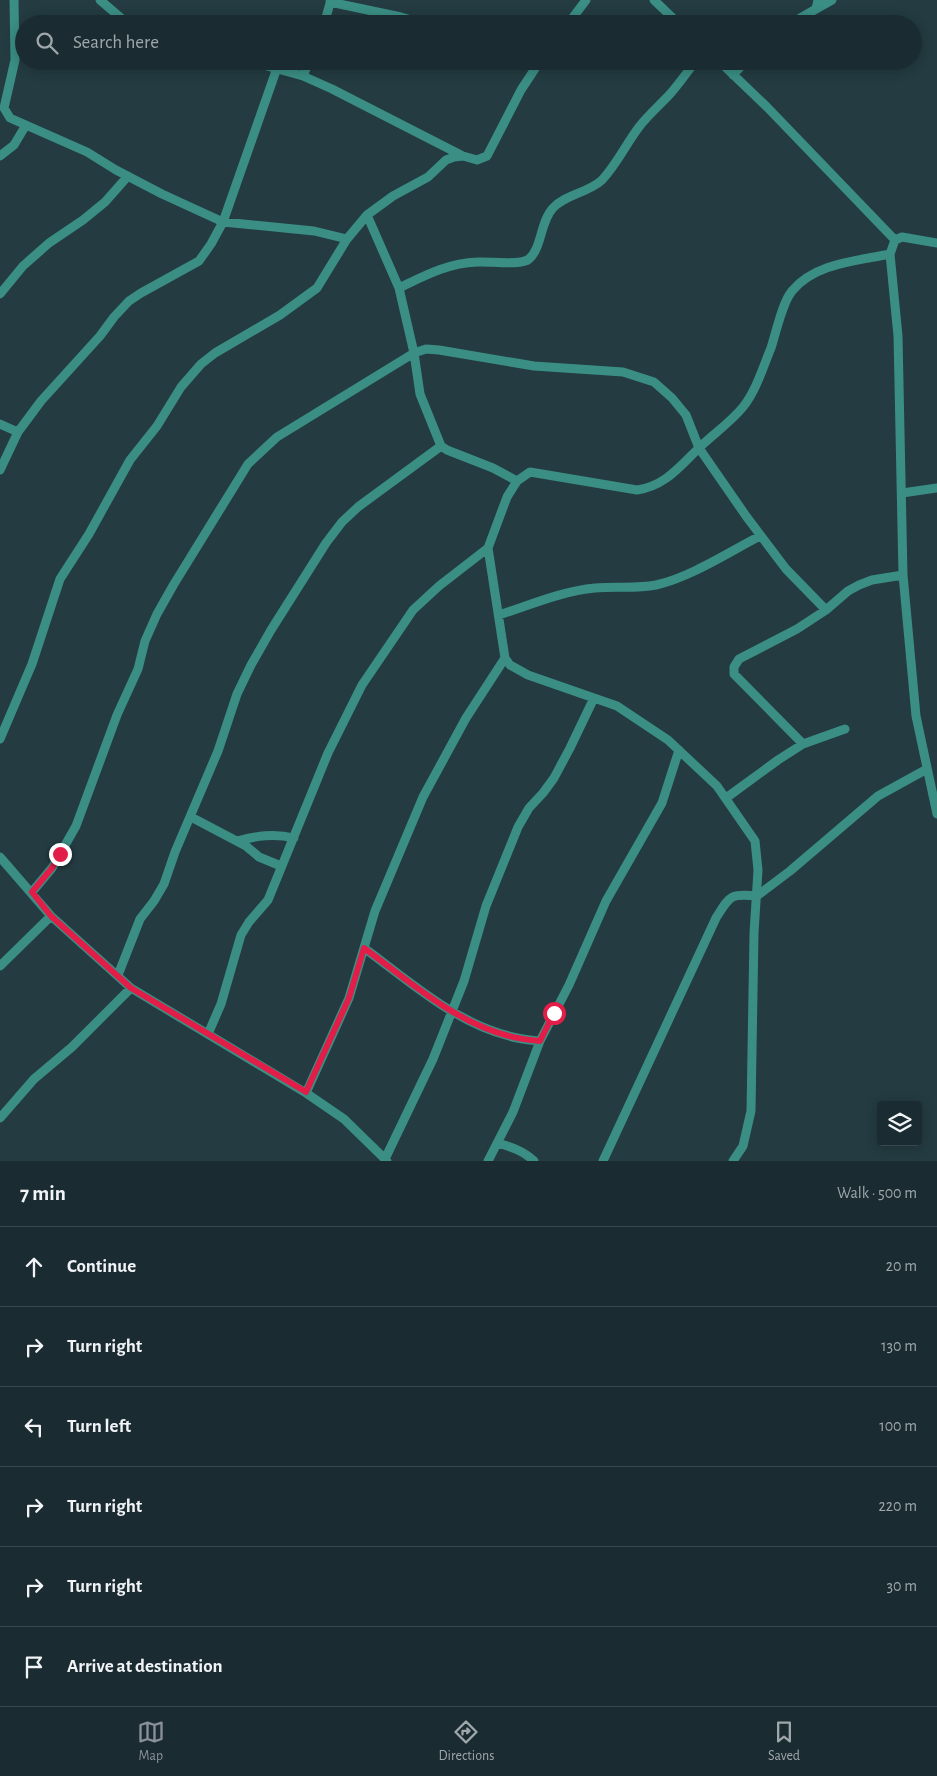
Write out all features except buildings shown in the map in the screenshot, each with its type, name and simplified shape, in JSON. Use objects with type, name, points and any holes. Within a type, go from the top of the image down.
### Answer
[{"type":"street","points":[[14,0],[15,60],[2,98],[4,108],[10,118],[87,152],[162,194],[222,222],[314,231],[347,239]]},
{"type":"street","points":[[100,0],[118,15]]},
{"type":"street","points":[[575,15],[586,0]]},
{"type":"street","points":[[654,0],[670,15]]},
{"type":"street","points":[[803,15],[817,5],[832,0]]},
{"type":"street","points":[[327,15],[331,1],[392,15]]},
{"type":"street","points":[[0,470],[18,432],[40,401],[100,336],[114,317],[141,293],[199,261],[211,244],[222,222],[276,70]]},
{"type":"street","points":[[284,70],[303,76],[332,89],[463,156],[477,160],[487,156],[521,90],[534,70]]},
{"type":"street","points":[[303,76],[305,70]]},
{"type":"street","points":[[399,288],[455,264],[519,262],[528,260],[536,251],[544,222],[552,208],[566,198],[595,186],[602,179],[616,162],[638,128],[670,94],[689,70]]},
{"type":"street","points":[[728,70],[767,107],[895,240]]},
{"type":"street","points":[[733,75],[738,70]]},
{"type":"street","points":[[0,156],[14,145],[26,126]]},
{"type":"street","points":[[0,739],[32,664],[60,579],[89,534],[130,460],[157,426],[181,387],[202,364],[229,344],[280,315],[316,288],[347,239],[367,215],[393,196],[428,177],[446,160],[463,156]]},
{"type":"street","points":[[0,294],[23,266],[48,243],[105,202],[128,176]]},
{"type":"street","points":[[367,215],[399,288],[414,353],[420,394],[441,446],[517,480]]},
{"type":"street","points":[[937,243],[902,237],[895,240],[890,254],[898,336],[903,574],[916,716],[937,814]]},
{"type":"street","points":[[733,1161],[743,1146],[751,1111],[754,941],[758,870],[755,841],[717,786],[668,740],[617,706],[528,675],[510,665],[505,658],[488,548],[507,496],[517,480],[530,472],[637,490],[661,483],[678,470],[745,406],[771,347],[791,292],[806,278],[834,265],[890,254]]},
{"type":"street","points":[[32,892],[52,868],[76,826],[117,716],[138,669],[145,641],[158,614],[174,584],[248,464],[276,437],[414,353],[426,350],[439,350],[534,366],[623,372],[654,382],[672,398],[686,415],[699,448],[760,536],[786,569],[826,610]]},
{"type":"street","points":[[0,424],[18,432]]},
{"type":"street","points":[[118,975],[140,919],[154,902],[164,884],[175,852],[218,751],[236,694],[251,665],[326,543],[342,522],[358,507],[441,446]]},
{"type":"street","points":[[902,493],[937,488]]},
{"type":"street","points":[[499,615],[565,593],[595,588],[626,588],[656,585],[680,578],[760,536]]},
{"type":"street","points":[[208,1034],[221,1004],[241,935],[249,922],[268,900],[328,753],[362,685],[413,610],[439,586],[488,548]]},
{"type":"street","points":[[803,744],[734,674],[734,667],[739,659],[797,629],[826,610],[848,591],[872,580],[903,574]]},
{"type":"street","points":[[306,1092],[349,998],[375,911],[422,797],[466,718],[505,658]]},
{"type":"street","points":[[0,857],[51,916],[131,988],[306,1092],[344,1119],[386,1160],[433,1059],[452,1012],[464,981],[486,906],[518,828],[529,808],[554,778],[594,698]]},
{"type":"street","points":[[726,798],[803,744],[845,729]]},
{"type":"street","points":[[488,1161],[513,1112],[540,1041],[569,985],[606,901],[662,802],[679,750]]},
{"type":"street","points":[[603,1161],[716,918],[728,899],[740,894],[757,896],[790,871],[878,796],[927,769]]},
{"type":"street","points":[[191,817],[236,840],[259,857],[281,866]]},
{"type":"street","points":[[236,840],[259,835],[282,835],[294,838]]},
{"type":"street","points":[[0,966],[51,916]]},
{"type":"street","points":[[364,948],[452,1012],[485,1028],[510,1037],[540,1041]]},
{"type":"street","points":[[0,1118],[34,1080],[72,1047],[131,988]]},
{"type":"street","points":[[498,1143],[514,1148],[534,1161]]},
{"type":"route","points":[[60,854],[52,868],[32,892],[51,916],[131,988],[306,1092],[349,998],[364,948],[452,1012],[485,1028],[510,1037],[540,1041],[554,1013]]}]
